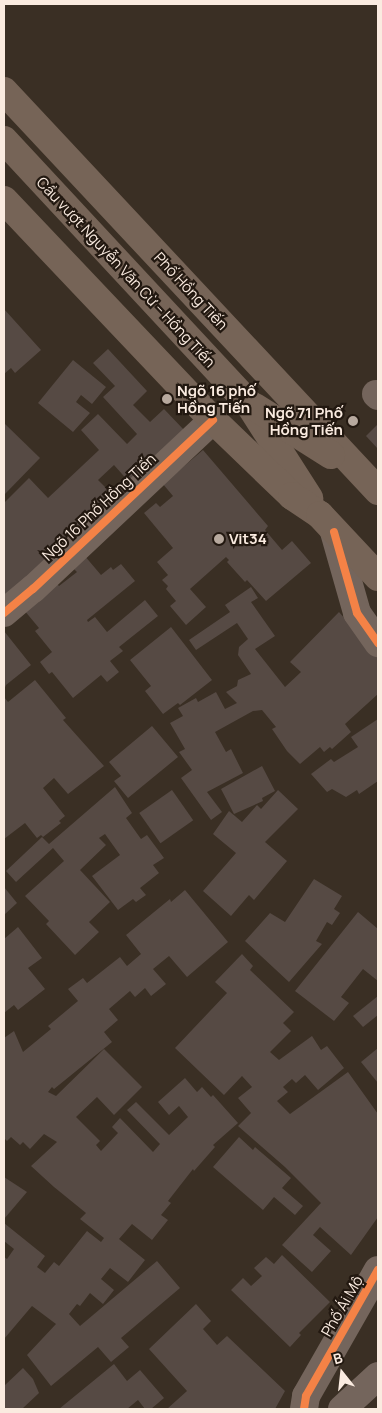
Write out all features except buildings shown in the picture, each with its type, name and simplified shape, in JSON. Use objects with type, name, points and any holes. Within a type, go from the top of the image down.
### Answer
[{"type":"main road","name":"Phố Hồng Tiến","points":[[4,91],[371,483]]},
{"type":"main road","name":"Cầu vượt Nguyễn Văn Cừ – Hồng Tiến","points":[[4,140],[249,404]]},
{"type":"main road","points":[[4,200],[213,420],[292,496],[327,523],[378,577]]},
{"type":"main road","points":[[249,404],[371,483]]},
{"type":"main road","points":[[249,404],[327,523]]},
{"type":"street","name":"Ngõ 16 Phố Hồng Tiến","points":[[4,613],[33,589],[213,420]]},
{"type":"street","points":[[327,523],[357,613],[378,643]]},
{"type":"street","name":"Phố Ái Mộ","points":[[304,1409],[306,1396],[378,1270]]},
{"type":"street","points":[[342,1409],[378,1376]]},
{"type":"cycle path","points":[[4,613],[33,589],[213,420]]},
{"type":"cycle path","points":[[334,532],[357,613],[378,643]]},
{"type":"cycle path","points":[[304,1409],[306,1396],[378,1270]]},
{"type":"place","name":"Ngõ 16 phố Hồng Tiến","points":[[167,399]]},
{"type":"place","name":"Ngõ 71 Phố Hồng Tiến","points":[[353,421]]},
{"type":"place","name":"Vit34","points":[[219,539]]}]
